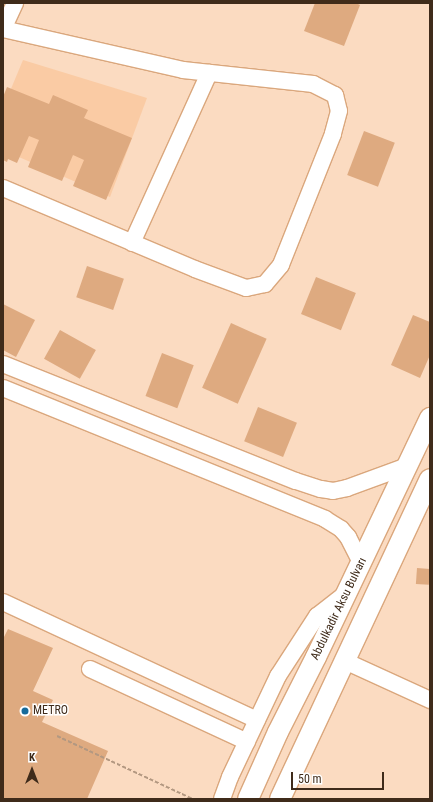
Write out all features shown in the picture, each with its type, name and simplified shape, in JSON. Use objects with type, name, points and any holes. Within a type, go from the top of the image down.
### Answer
[{"type":"main road","name":"Abdulkadir Aksu Bulvarı","points":[[248,799],[278,732],[430,418]]},
{"type":"main road","points":[[280,799],[430,479]]},
{"type":"street","points":[[3,188],[195,269],[246,288],[265,284],[281,265],[333,134],[339,111],[335,96],[313,84],[183,70],[3,29],[15,3]]},
{"type":"street","points":[[132,243],[209,72]]},
{"type":"street","points":[[3,364],[310,486],[327,490],[340,490],[360,485],[407,466]]},
{"type":"street","points":[[3,388],[325,519],[341,528],[348,537],[361,563]]},
{"type":"street","points":[[301,509],[308,499],[310,486]]},
{"type":"street","points":[[222,799],[278,676],[317,616],[347,592]]},
{"type":"street","points":[[3,602],[258,720]]},
{"type":"street","points":[[345,661],[430,700]]},
{"type":"street","points":[[90,669],[247,742]]},
{"type":"path","points":[[57,736],[193,799]]},
{"type":"shaded area","points":[[23,60],[147,98],[110,197],[3,150],[3,108]]},
{"type":"building","points":[[315,3],[356,3],[360,5],[344,46],[304,31]]},
{"type":"building","points":[[7,87],[49,104],[53,95],[88,110],[84,118],[132,138],[106,200],[73,186],[84,160],[73,155],[62,181],[28,167],[39,140],[29,136],[17,163],[8,159],[7,162],[3,160],[3,97]]},
{"type":"building","points":[[364,131],[395,143],[378,187],[347,175]]},
{"type":"building","points":[[87,266],[124,279],[113,310],[76,297]]},
{"type":"building","points":[[316,277],[356,293],[341,330],[301,314]]},
{"type":"building","points":[[3,304],[35,320],[16,357],[3,350]]},
{"type":"building","points":[[413,315],[430,322],[430,355],[420,378],[391,365]]},
{"type":"building","points":[[231,323],[267,339],[238,404],[202,388]]},
{"type":"building","points":[[60,330],[96,350],[80,379],[44,359]]},
{"type":"building","points":[[162,353],[194,365],[177,408],[146,396]]},
{"type":"building","points":[[258,407],[297,423],[283,457],[244,441]]},
{"type":"building","points":[[417,568],[430,569],[429,585],[416,584]]},
{"type":"building","name":"METRO","points":[[8,629],[53,648],[33,691],[53,700],[42,722],[108,751],[87,799],[3,799],[3,639]]},
{"type":"place","name":"METRO","points":[[25,711]]}]
